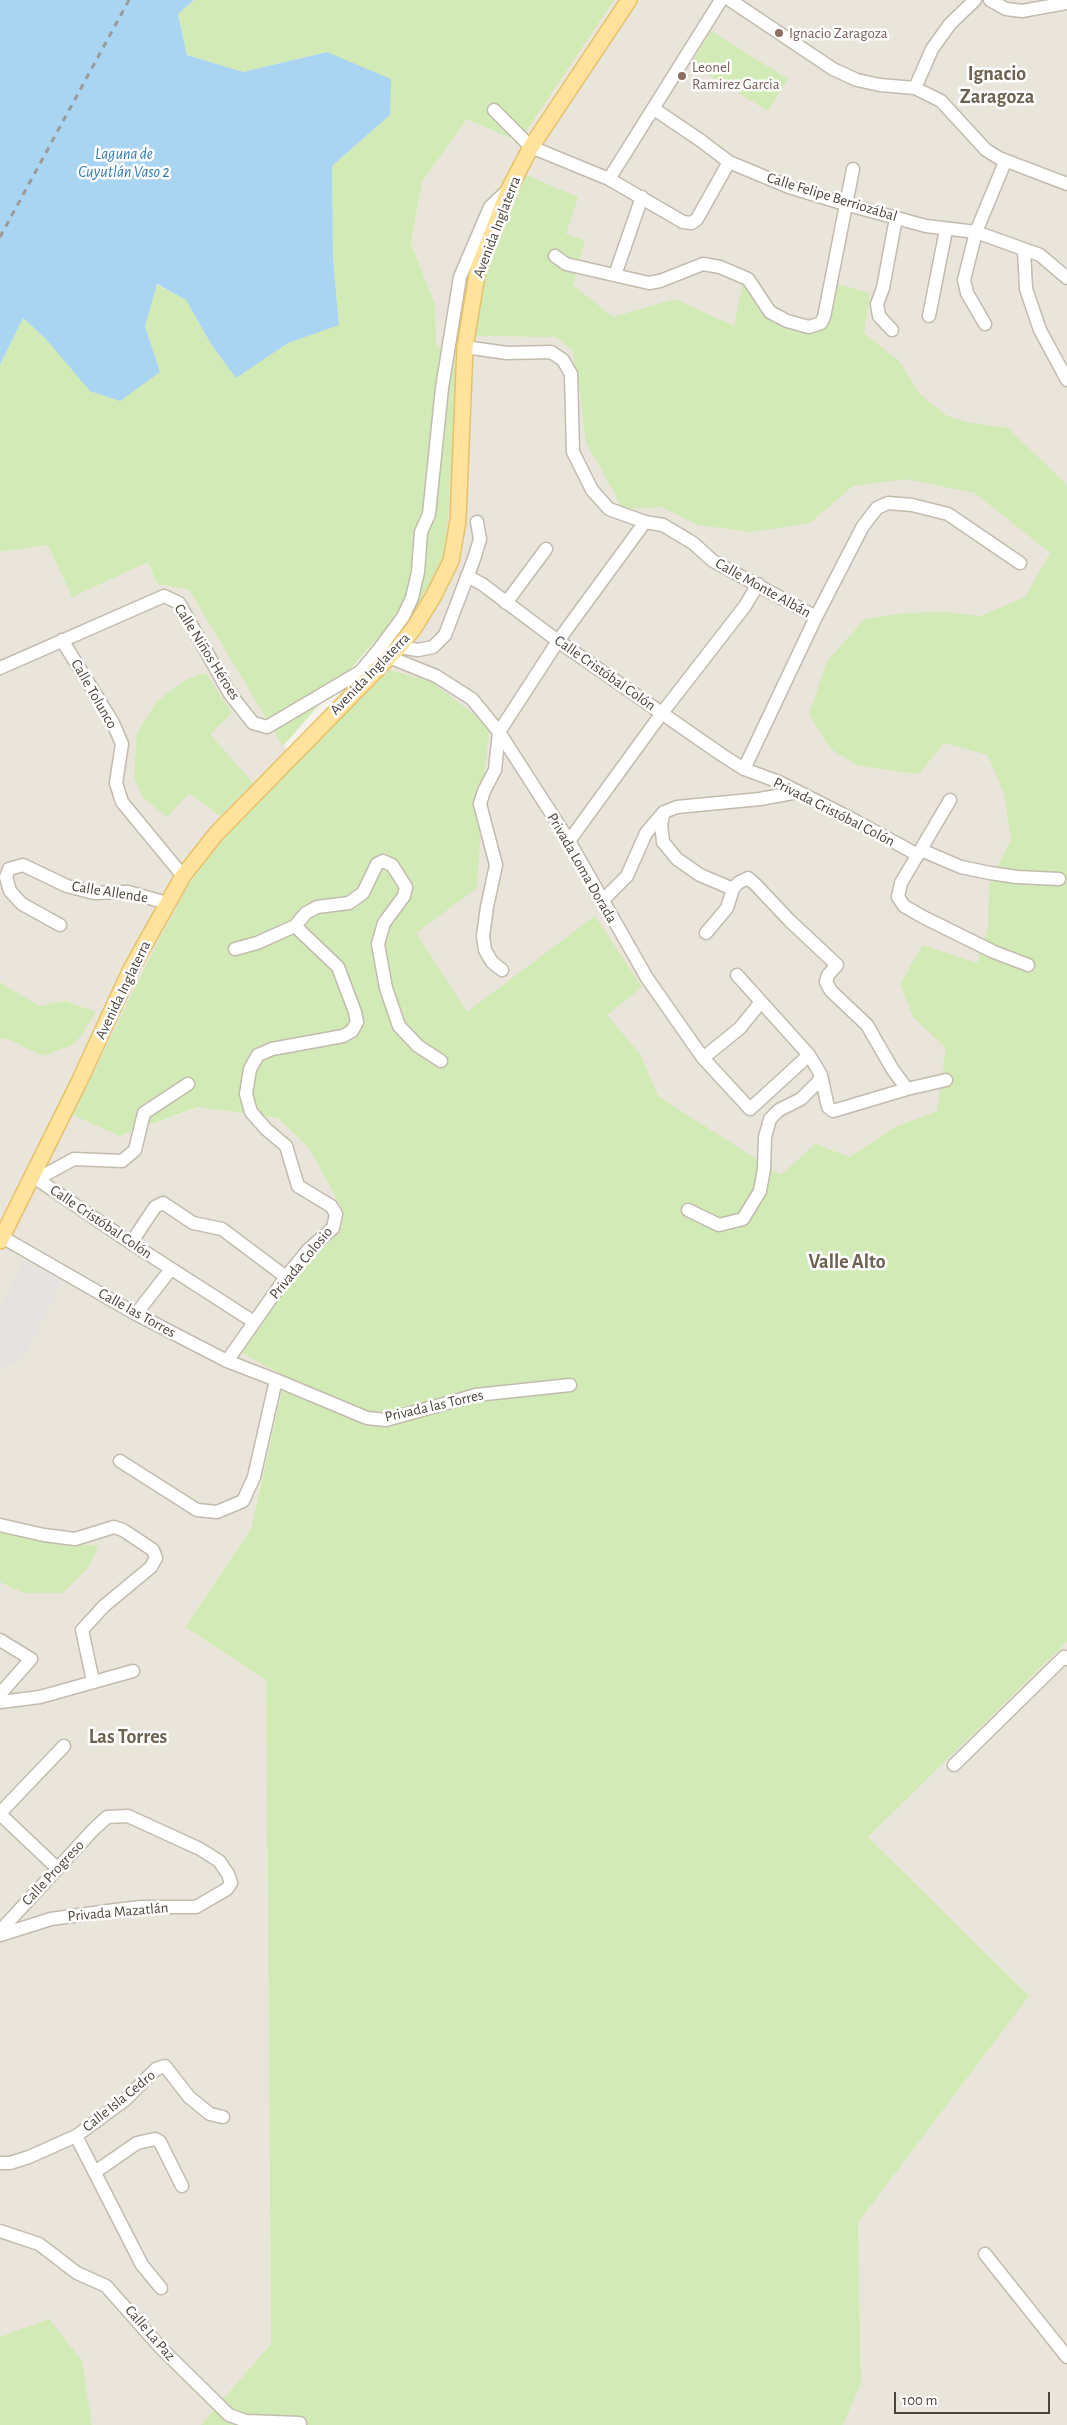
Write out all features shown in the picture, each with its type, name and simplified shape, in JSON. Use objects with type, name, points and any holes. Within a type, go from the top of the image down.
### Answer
[{"type":"main road","name":"Avenida Inglaterra","points":[[1,1239],[34,1177],[80,1082],[131,969],[183,876],[214,835],[389,650],[414,628],[433,597],[451,560],[458,521],[465,347],[478,269],[509,189],[531,147],[629,0]]},
{"type":"street","points":[[609,179],[721,0]]},
{"type":"street","points":[[730,0],[833,69],[857,80],[880,86],[915,88],[941,101],[986,150],[1004,162],[1067,184]]},
{"type":"street","points":[[915,88],[932,49],[950,24],[975,0]]},
{"type":"street","points":[[990,0],[1006,9],[1022,11],[1067,3]]},
{"type":"street","name":"Calle Felipe Berriozábal","points":[[654,109],[729,162],[789,187],[896,218],[946,230],[976,232],[1043,257],[1067,278]]},
{"type":"street","points":[[494,110],[531,147],[609,179],[683,222],[692,223],[697,219],[729,162]]},
{"type":"street","points":[[985,324],[967,293],[964,280],[976,232],[1004,162]]},
{"type":"street","points":[[555,256],[566,264],[648,283],[660,281],[703,264],[720,267],[748,279],[770,312],[787,321],[809,327],[820,323],[824,317],[845,204],[854,169]]},
{"type":"street","name":"Calle Niños Héroes","points":[[0,668],[164,596],[179,603],[230,694],[253,723],[267,727],[360,672],[389,650],[412,598],[418,572],[421,532],[429,514],[442,388],[460,277],[490,207],[509,189]]},
{"type":"street","points":[[615,275],[642,197]]},
{"type":"street","points":[[892,330],[879,316],[877,304],[885,279],[896,218]]},
{"type":"street","points":[[929,316],[946,230]]},
{"type":"street","points":[[1024,250],[1026,289],[1040,330],[1067,380]]},
{"type":"street","name":"Calle Monte Albán","points":[[465,347],[507,353],[551,352],[564,360],[571,374],[573,452],[592,490],[609,510],[645,522],[663,524],[693,543],[713,561],[816,617],[744,769]]},
{"type":"street","points":[[816,617],[863,526],[877,508],[888,503],[912,505],[948,514],[1020,563]]},
{"type":"street","points":[[389,650],[418,650],[433,647],[445,635],[480,539],[477,522]]},
{"type":"street","points":[[502,970],[485,950],[483,936],[496,865],[480,804],[484,791],[495,770],[499,732],[558,641],[645,522]]},
{"type":"street","points":[[506,603],[546,549]]},
{"type":"street","name":"Calle Cristóbal Colón","points":[[467,576],[482,584],[558,641],[744,769]]},
{"type":"street","points":[[569,841],[662,713],[745,606],[758,584]]},
{"type":"street","name":"Calle Tolunco","points":[[62,640],[113,723],[122,744],[116,783],[122,802],[183,876]]},
{"type":"street","name":"Privada Loma Dorada","points":[[389,650],[436,676],[472,699],[499,732],[569,841],[647,978],[703,1058],[750,1109],[809,1055]]},
{"type":"street","name":"Privada Cristóbal Colón","points":[[744,769],[798,792],[920,853],[961,867],[990,873],[1017,877],[1059,879]]},
{"type":"street","points":[[602,901],[621,884],[633,865],[646,834],[664,812],[677,807],[760,799],[798,792]]},
{"type":"street","points":[[950,800],[901,884],[898,896],[904,906],[994,952],[1028,966]]},
{"type":"street","points":[[664,812],[661,824],[663,842],[677,859],[700,875],[733,890]]},
{"type":"street","points":[[235,949],[257,943],[296,926],[306,913],[316,907],[349,903],[363,893],[377,864],[383,861],[392,865],[406,887],[404,896],[384,923],[378,944],[386,988],[399,1026],[418,1046],[441,1061]]},
{"type":"street","name":"Calle Allende","points":[[5,867],[23,864],[67,886],[94,893],[128,892],[167,903]]},
{"type":"street","points":[[5,867],[10,891],[22,904],[60,925]]},
{"type":"street","points":[[706,933],[727,908],[733,890],[738,883],[748,878],[837,965],[828,975],[826,982],[831,991],[867,1025],[893,1070],[907,1088]]},
{"type":"street","name":"Privada Colosio","points":[[227,1361],[286,1277],[308,1250],[333,1228],[336,1214],[331,1206],[298,1186],[286,1146],[251,1112],[246,1094],[250,1069],[258,1055],[272,1048],[344,1036],[352,1031],[357,1022],[347,988],[338,967],[296,926]]},
{"type":"street","points":[[737,975],[809,1055],[821,1075],[828,1107],[833,1111],[907,1088],[946,1080]]},
{"type":"street","points":[[703,1058],[740,1028],[761,1002]]},
{"type":"street","points":[[688,1210],[719,1225],[743,1219],[760,1191],[764,1169],[765,1137],[770,1119],[779,1110],[801,1100],[818,1082],[821,1075]]},
{"type":"street","points":[[34,1177],[74,1159],[122,1161],[135,1150],[144,1113],[188,1084]]},
{"type":"street","name":"Calle Cristóbal Colón","points":[[34,1177],[131,1243],[254,1322]]},
{"type":"street","points":[[131,1243],[155,1207],[163,1203],[193,1222],[222,1229],[286,1277]]},
{"type":"street","name":"Calle las Torres","points":[[1,1239],[136,1314],[227,1361],[276,1380]]},
{"type":"street","points":[[136,1314],[171,1268]]},
{"type":"street","points":[[120,1461],[197,1510],[217,1512],[243,1501],[254,1478],[276,1380]]},
{"type":"street","name":"Privada las Torres","points":[[276,1380],[367,1418],[386,1420],[476,1395],[570,1385]]},
{"type":"street","points":[[0,1525],[44,1535],[75,1539],[114,1526],[153,1550],[156,1558],[151,1567],[104,1606],[82,1630],[93,1681]]},
{"type":"street","points":[[0,1640],[31,1659],[0,1694]]},
{"type":"street","points":[[954,1765],[1064,1658],[1067,1659]]},
{"type":"street","points":[[0,1702],[40,1697],[133,1671]]},
{"type":"street","points":[[57,1868],[0,1813],[64,1746]]},
{"type":"street","name":"Calle Progreso","points":[[0,1931],[57,1868],[107,1817],[128,1816],[200,1849],[218,1861],[228,1874],[231,1883]]},
{"type":"street","name":"Privada Mazatlán","points":[[0,1935],[51,1919],[142,1907],[196,1907],[226,1889],[231,1883]]},
{"type":"street","name":"Calle Isla Cedro","points":[[0,2163],[10,2163],[29,2157],[76,2136],[125,2100],[156,2069],[165,2066],[189,2098],[210,2114],[223,2117]]},
{"type":"street","points":[[76,2136],[142,2265],[161,2288]]},
{"type":"street","points":[[95,2172],[137,2143],[154,2139],[160,2142],[182,2186]]},
{"type":"street","name":"Calle La Paz","points":[[0,2231],[39,2244],[77,2272],[106,2286],[161,2348],[229,2415],[246,2421],[300,2423]]},
{"type":"street","points":[[985,2254],[1067,2357]]},
{"type":"shaded area","points":[[614,0],[1067,0],[1067,1220],[1004,1318],[376,1036],[368,651],[394,615],[435,304],[411,243],[422,182],[467,119],[519,142]]},
{"type":"shaded area","points":[[48,545],[72,596],[148,562],[157,584],[189,590],[295,764],[220,842],[189,884],[120,1136],[199,1107],[278,1118],[309,1148],[343,1211],[337,1234],[298,1272],[243,1353],[285,1375],[251,1529],[185,1627],[266,1680],[271,2344],[208,2425],[0,2425],[0,552]]},
{"type":"shaded area","points":[[24,1260],[64,1280],[25,1356],[0,1372],[0,1307]]},
{"type":"shaded area","points":[[1067,1642],[1067,2425],[843,2425],[861,2384],[858,2223],[1029,1996],[868,1837]]},
{"type":"green space","points":[[194,0],[614,0],[519,142],[467,119],[422,182],[411,243],[435,304],[436,344],[457,361],[444,556],[425,596],[398,637],[375,641],[283,746],[189,590],[157,584],[148,562],[72,597],[48,545],[0,552],[0,365],[23,318],[46,339],[160,372],[145,326],[156,284],[186,300],[211,344],[236,377],[288,343],[339,324],[333,258],[332,166],[390,115],[327,52],[243,72],[187,55],[178,14]]},
{"type":"green space","points":[[711,31],[788,79],[768,111],[691,64]]},
{"type":"green space","points":[[526,175],[578,197],[566,234],[585,240],[573,285],[613,317],[675,299],[734,326],[743,282],[762,308],[811,328],[836,284],[870,293],[864,333],[900,362],[920,394],[947,416],[971,423],[1008,428],[1067,485],[1067,1642],[868,1837],[1029,1996],[858,2223],[861,2384],[843,2425],[201,2425],[271,2344],[266,1680],[185,1627],[251,1529],[285,1376],[242,1353],[298,1272],[337,1234],[343,1211],[309,1148],[278,1118],[198,1107],[120,1136],[73,1115],[142,973],[189,884],[220,842],[295,764],[389,670],[430,681],[490,726],[484,776],[477,888],[416,933],[467,1012],[595,916],[642,987],[607,1015],[640,1054],[658,1096],[781,1175],[815,1144],[850,1157],[895,1127],[937,1111],[946,1048],[913,1017],[900,984],[923,945],[977,963],[988,926],[989,885],[1011,839],[1004,794],[988,755],[944,743],[919,774],[858,766],[831,749],[809,715],[827,661],[865,619],[905,613],[946,612],[981,616],[1025,597],[1050,553],[975,493],[906,479],[853,486],[810,523],[751,532],[698,525],[661,507],[623,509],[586,442],[579,385],[572,350],[556,337],[475,336],[485,275]]},
{"type":"green space","points":[[206,673],[232,713],[210,734],[253,783],[220,816],[189,793],[167,817],[142,797],[134,776],[137,733],[157,701],[187,679]]},
{"type":"green space","points":[[0,982],[38,1006],[65,1001],[96,1012],[75,1044],[43,1056],[8,1039],[0,1039]]},
{"type":"green space","points":[[0,1533],[72,1545],[99,1545],[89,1567],[63,1593],[23,1593],[0,1582]]},
{"type":"green space","points":[[49,2319],[82,2361],[92,2425],[0,2425],[0,2337]]},
{"type":"water","name":"Laguna de Cuyutlán Vaso 2","points":[[0,0],[194,0],[178,14],[187,55],[243,72],[327,52],[391,79],[390,115],[332,166],[333,258],[339,325],[288,343],[236,378],[211,344],[186,300],[157,284],[145,326],[160,372],[120,401],[90,391],[46,339],[23,318],[0,365]]},
{"type":"railway","points":[[0,237],[129,0]]},
{"type":"place","name":"Ignacio Zaragoza","points":[[779,33]]},
{"type":"place","name":"Leonel Ramirez Garcia","points":[[682,76]]},
{"type":"district","name":"Ignacio Zaragoza","points":[[997,86]]},
{"type":"district","name":"Valle Alto","points":[[847,1262]]},
{"type":"district","name":"Las Torres","points":[[128,1737]]}]
